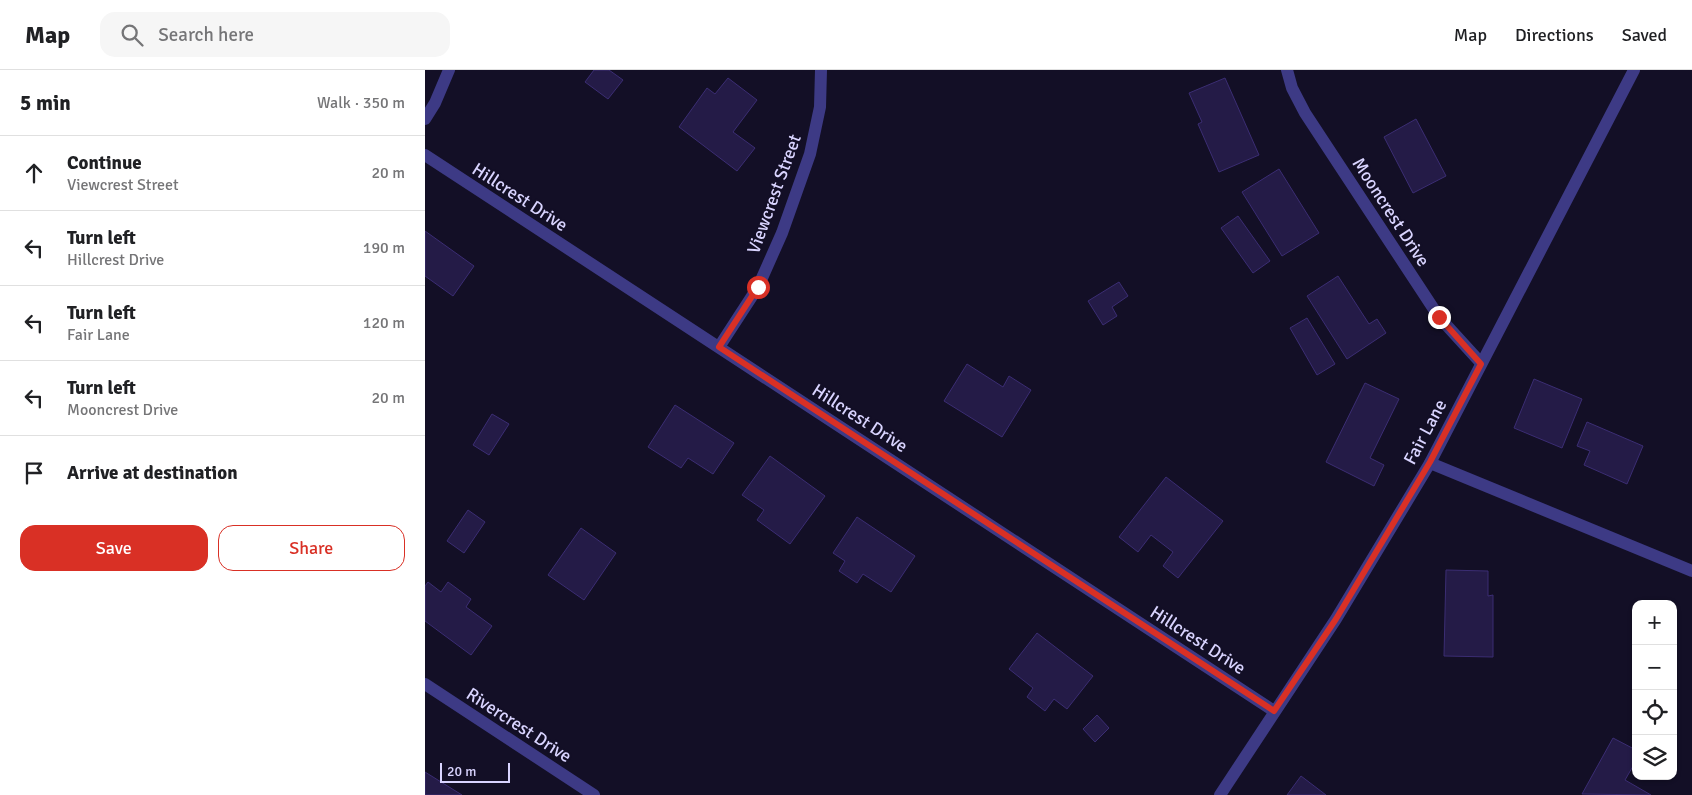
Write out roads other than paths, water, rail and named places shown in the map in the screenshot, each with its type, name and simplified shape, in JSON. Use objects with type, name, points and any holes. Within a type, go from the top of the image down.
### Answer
[{"type":"street","points":[[425,119],[435,103],[449,70]]},
{"type":"street","name":"Viewcrest Street","points":[[719,347],[758,287],[782,232],[810,154],[820,107],[821,70]]},
{"type":"street","name":"Mooncrest Drive","points":[[1287,70],[1292,88],[1305,113],[1428,301],[1439,317],[1481,364]]},
{"type":"street","name":"Fair Lane","points":[[1220,795],[1336,619],[1430,462],[1634,70]]},
{"type":"street","name":"Hillcrest Drive","points":[[425,155],[1274,711]]},
{"type":"street","points":[[1430,462],[1692,571]]},
{"type":"street","name":"Rivercrest Drive","points":[[425,684],[594,795]]}]
